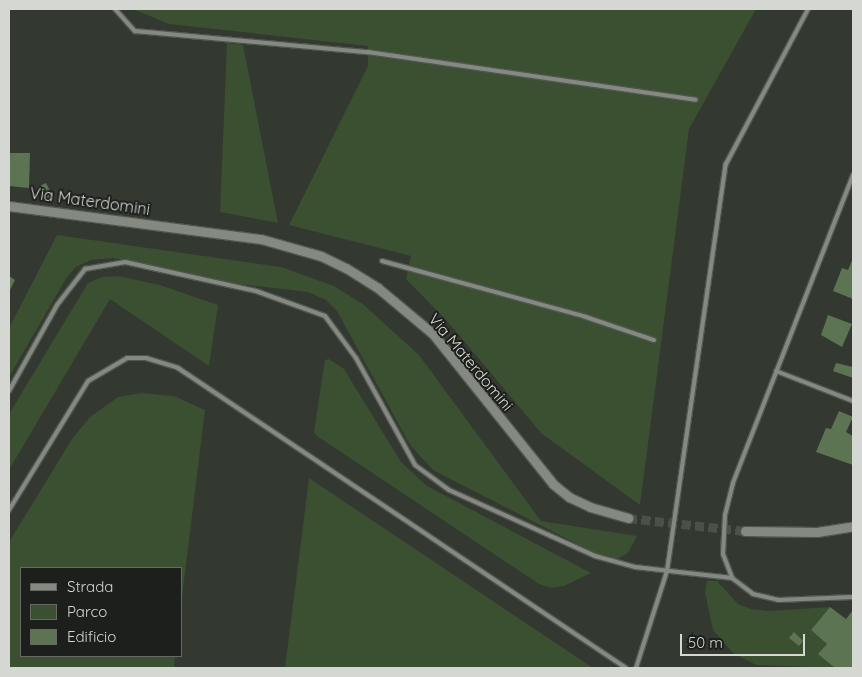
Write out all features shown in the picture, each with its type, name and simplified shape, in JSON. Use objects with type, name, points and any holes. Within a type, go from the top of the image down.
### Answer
[{"type":"street","name":"Via Materdomini","points":[[9,206],[261,239],[321,256],[346,268],[378,288],[433,334],[553,484],[569,497],[590,507],[628,518]]},
{"type":"street","points":[[745,531],[817,532],[853,526]]},
{"type":"lane","points":[[115,9],[135,31],[368,52],[696,100]]},
{"type":"lane","points":[[636,668],[667,571],[726,164],[808,9]]},
{"type":"lane","points":[[732,578],[723,554],[726,516],[733,483],[853,175]]},
{"type":"lane","points":[[382,261],[584,316],[654,340]]},
{"type":"lane","points":[[9,391],[57,306],[85,269],[125,262],[256,291],[325,316],[356,358],[415,465],[449,490],[595,556],[667,571],[732,578],[753,594],[778,600],[853,597]]},
{"type":"lane","points":[[9,510],[88,381],[127,358],[146,358],[178,368],[626,668]]},
{"type":"lane","points":[[776,371],[853,401]]},
{"type":"green space","points":[[133,9],[756,9],[689,129],[640,505],[541,433],[447,321],[406,279],[411,256],[289,225],[368,66],[368,46],[169,24]]},
{"type":"green space","points":[[227,43],[243,45],[278,223],[220,212]]},
{"type":"green space","points":[[57,235],[281,267],[334,286],[364,305],[419,355],[541,521],[637,536],[628,553],[612,562],[433,470],[410,445],[337,311],[326,300],[308,292],[223,282],[113,258],[91,260],[76,267],[67,277],[9,377],[9,328]]},
{"type":"green space","points":[[118,276],[160,285],[218,305],[209,366],[110,299],[9,470],[9,414],[88,283],[102,277]]},
{"type":"green space","points":[[329,359],[344,369],[401,462],[427,486],[591,573],[564,586],[552,588],[539,584],[317,436],[314,432],[325,360]]},
{"type":"green space","points":[[141,393],[174,396],[205,410],[182,597],[182,567],[20,567],[20,657],[175,657],[174,668],[9,668],[9,542],[72,439],[89,418],[118,397]]},
{"type":"green space","points":[[309,478],[593,668],[285,668]]},
{"type":"green space","points":[[707,581],[717,581],[738,604],[751,609],[768,611],[830,607],[811,630],[827,644],[819,654],[835,668],[756,665],[733,653],[713,630],[705,592]]},
{"type":"building","points":[[9,153],[30,153],[29,188],[9,186]]},
{"type":"building","points":[[46,183],[53,197],[44,200],[38,187]]},
{"type":"building","points":[[853,258],[853,299],[833,291],[842,268],[848,270]]},
{"type":"building","points":[[9,276],[15,280],[9,292]]},
{"type":"building","points":[[828,315],[852,324],[842,347],[821,335]]},
{"type":"building","points":[[836,363],[853,367],[853,378],[833,371]]},
{"type":"building","points":[[839,411],[853,417],[846,432],[853,436],[853,465],[816,452],[826,428],[831,429]]},
{"type":"building","points":[[830,607],[846,619],[853,610],[853,668],[835,668],[818,654],[827,644],[811,630]]},
{"type":"building","points":[[794,632],[803,641],[799,646],[789,638]]},
{"type":"tunnel","points":[[628,518],[745,531]]}]
